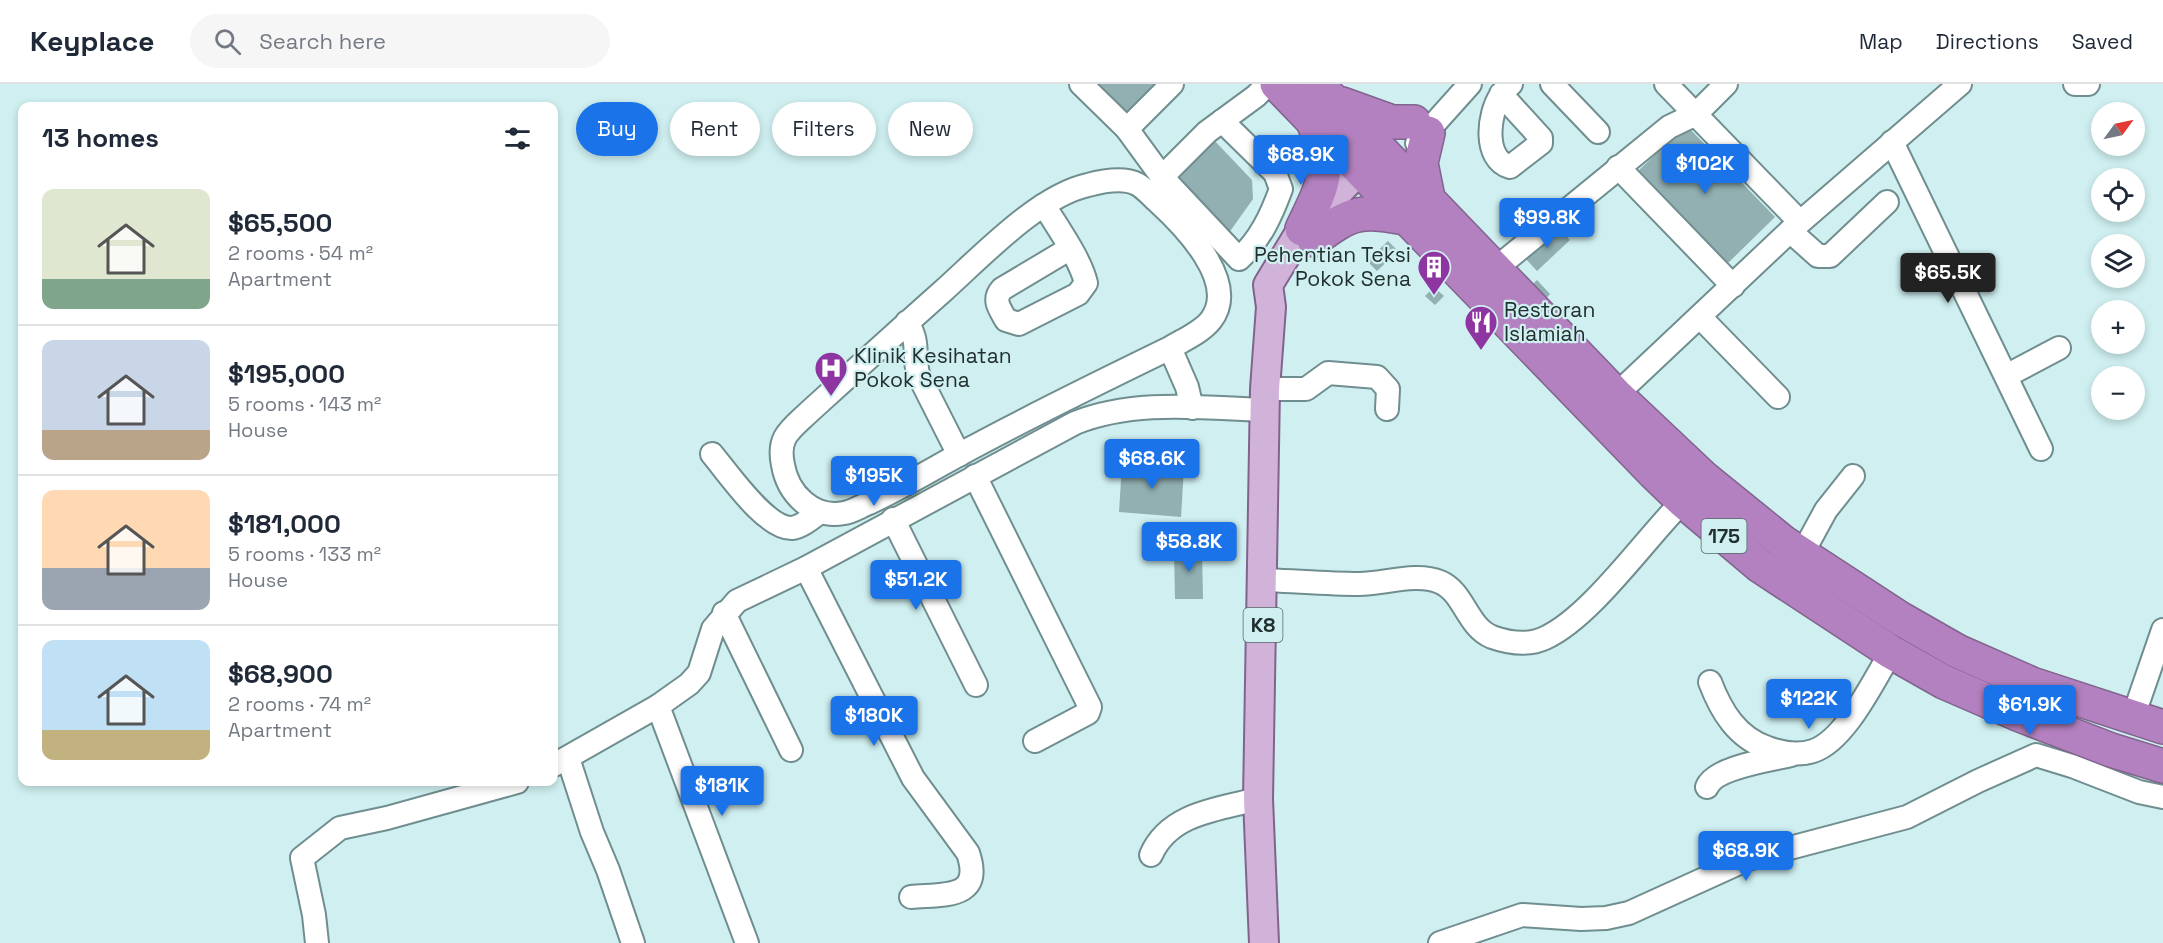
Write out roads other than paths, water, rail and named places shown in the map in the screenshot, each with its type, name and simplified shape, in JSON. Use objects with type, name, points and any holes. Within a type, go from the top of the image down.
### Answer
[{"type":"highway","name":"175","points":[[1277,84],[1320,101],[1596,415],[1683,501],[1760,566],[1891,652],[2049,743],[2111,750],[2163,765]]},
{"type":"highway","points":[[1320,101],[1381,120],[1421,127],[1419,211],[1365,212],[1308,235],[1324,180],[1320,101]]},
{"type":"highway","name":"175","points":[[1419,211],[1495,269],[1616,395],[1704,478],[1783,542],[1901,619],[1958,651],[2032,684],[2148,722]]},
{"type":"main road","name":"K8","points":[[1263,943],[1258,800],[1264,580],[1262,531],[1265,399],[1271,307],[1268,285],[1308,235],[1377,166]]},
{"type":"street","points":[[1081,84],[1127,129],[1162,177],[1239,259],[1257,241],[1271,215],[1281,189],[1280,180],[1275,173],[1215,126]]},
{"type":"street","points":[[1127,129],[1172,84]]},
{"type":"street","points":[[1162,177],[1215,126],[1269,84]]},
{"type":"street","points":[[1377,166],[1468,84]]},
{"type":"street","points":[[1552,84],[1598,132]]},
{"type":"street","points":[[1666,84],[1696,114],[1818,256],[1830,256],[1887,202]]},
{"type":"street","points":[[1495,269],[1668,127],[1696,114],[1726,84]]},
{"type":"street","points":[[1616,395],[1795,227],[1960,84]]},
{"type":"street","points":[[2075,84],[2088,84]]},
{"type":"street","points":[[1892,142],[2042,449]]},
{"type":"street","points":[[1618,167],[1733,286]]},
{"type":"street","points":[[1127,180],[1140,185],[1188,233],[1211,264],[1218,288],[1217,307],[1212,320],[1170,348],[1033,414],[885,495],[845,513],[820,512],[803,502],[792,491],[784,474],[781,444],[788,432],[907,322],[1044,205],[1068,191],[1088,185],[1127,180]]},
{"type":"street","points":[[1044,205],[1069,249]]},
{"type":"street","points":[[1700,317],[1778,397]]},
{"type":"street","points":[[907,322],[917,342],[915,361],[918,374],[959,454]]},
{"type":"street","points":[[1170,348],[1187,387],[1192,408]]},
{"type":"street","points":[[2006,376],[2059,348]]},
{"type":"street","points":[[633,943],[608,870],[561,761],[658,706],[689,684],[699,673],[713,629],[724,613],[737,601],[806,568],[893,519],[1075,423],[1095,415],[1148,407],[1192,408],[1265,399],[1306,389],[1328,373],[1377,377],[1388,389],[1387,409]]},
{"type":"street","points":[[712,454],[769,520],[779,526],[793,528],[820,512]]},
{"type":"street","points":[[975,476],[1090,707],[1088,713],[1035,741]]},
{"type":"street","points":[[1802,554],[1826,510],[1853,477]]},
{"type":"street","points":[[1264,580],[1360,584],[1427,579],[1441,582],[1453,590],[1468,614],[1489,636],[1509,642],[1528,643],[1544,639],[1566,626],[1598,595],[1683,501]]},
{"type":"street","points":[[893,519],[976,685]]},
{"type":"street","points":[[806,568],[913,778],[968,853],[973,867],[969,885],[958,893],[911,897]]},
{"type":"street","points":[[724,613],[791,750]]},
{"type":"street","points":[[2148,722],[2163,630]]},
{"type":"street","points":[[1707,787],[1714,777],[1727,771],[1814,751],[1828,742],[1847,724],[1891,652]]},
{"type":"street","points":[[1710,682],[1723,713],[1749,739],[1755,744],[1795,754]]},
{"type":"street","points":[[658,706],[747,943]]},
{"type":"street","points":[[1440,943],[1522,915],[1590,919],[1629,913],[1748,859],[1786,847],[1857,832],[1907,817],[2036,755],[2049,743],[2139,792],[2163,797]]},
{"type":"street","points":[[317,943],[314,915],[302,858],[340,828],[387,818],[503,786]]},
{"type":"street","points":[[1151,855],[1157,840],[1178,823],[1204,812],[1258,800]]},
{"type":"place","name":"Pehentian Teksi Pokok Sena","points":[[1434,296]]},
{"type":"place","name":"Restoran Islamiah","points":[[1481,351]]},
{"type":"place","name":"Klinik Kesihatan Pokok Sena","points":[[831,397]]}]
